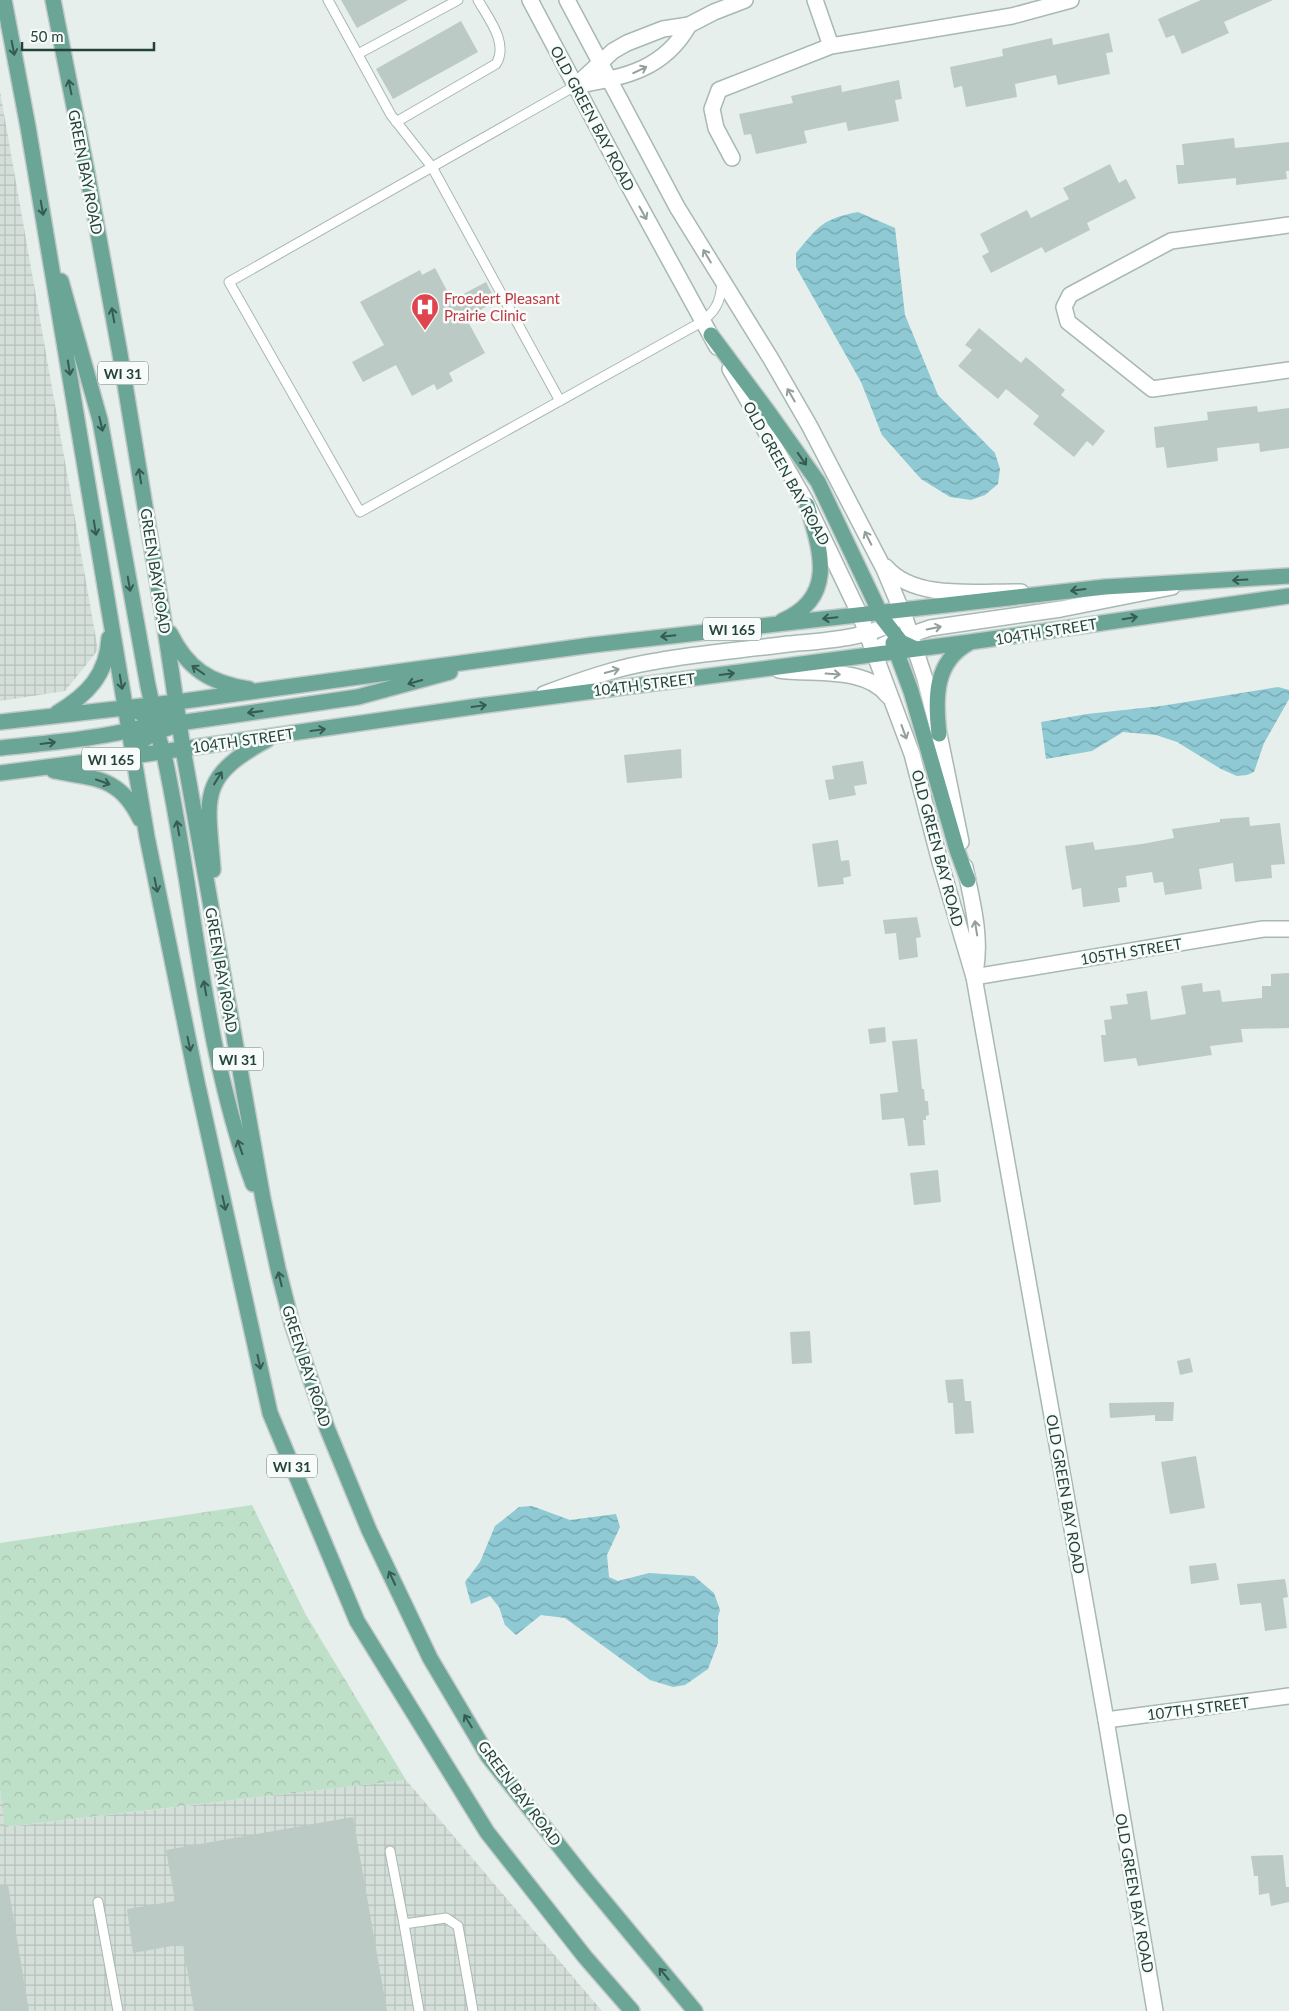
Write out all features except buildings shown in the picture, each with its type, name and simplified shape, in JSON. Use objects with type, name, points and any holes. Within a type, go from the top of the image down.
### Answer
[{"type":"main road","name":"WI 31","points":[[4,0],[47,243],[146,837],[197,1082],[268,1404],[356,1621],[487,1832],[585,1957],[632,2011]]},
{"type":"main road","name":"GREEN BAY ROAD","points":[[53,0],[118,344],[208,893],[269,1226],[292,1324],[327,1428],[369,1530],[430,1658],[488,1756],[583,1876],[695,2011]]},
{"type":"main road","points":[[47,243],[69,304],[100,420],[152,705],[172,793],[222,1084],[235,1131],[269,1226]]},
{"type":"main road","points":[[711,336],[769,412],[818,482],[883,622],[899,641],[911,691],[968,880]]},
{"type":"main road","points":[[772,625],[790,617],[801,609],[812,596],[819,580],[822,566],[821,554],[807,505]]},
{"type":"main road","name":"WI 165","points":[[0,722],[177,702],[592,645],[860,615],[883,622],[902,610],[1123,584],[1289,576]]},
{"type":"main road","name":"104TH STREET","points":[[0,774],[533,699],[875,654],[899,641],[916,649],[1289,596]]},
{"type":"main road","points":[[52,716],[83,695],[99,676],[107,656],[110,616]]},
{"type":"main road","points":[[164,622],[179,652],[194,667],[222,682],[260,690]]},
{"type":"main road","points":[[938,734],[937,698],[943,671],[955,652],[970,642]]},
{"type":"main road","points":[[0,748],[96,737],[195,720],[304,706],[401,686],[495,658]]},
{"type":"main road","points":[[134,756],[138,744],[170,714],[177,702]]},
{"type":"main road","points":[[125,708],[142,713],[171,744],[183,748]]},
{"type":"main road","points":[[208,893],[214,882],[209,806],[214,784],[222,771],[231,762],[276,736]]},
{"type":"main road","points":[[39,768],[95,779],[117,788],[132,804],[146,837]]},
{"type":"street","name":"OLD GREEN BAY ROAD","points":[[530,0],[711,336],[807,505],[860,615],[916,768],[940,862],[974,976],[1106,1720],[1155,2011]]},
{"type":"street","points":[[567,0],[677,207],[804,418],[878,560],[902,610],[899,641],[945,625],[1106,601],[1198,581]]},
{"type":"street","points":[[576,86],[600,62],[618,48],[663,29],[689,25],[714,12],[745,0]]},
{"type":"street","points":[[815,0],[831,46]]},
{"type":"street","points":[[732,158],[716,128],[712,109],[719,90],[831,46],[1012,16],[1070,0]]},
{"type":"street","points":[[576,86],[631,74],[659,60],[678,43],[689,25]]},
{"type":"street","points":[[1289,226],[1171,241],[1070,294],[1064,307],[1068,322],[1152,389],[1289,370]]},
{"type":"street","points":[[878,560],[900,580],[913,586],[957,591],[1058,592]]},
{"type":"street","points":[[533,699],[597,675],[638,664],[665,659],[840,638],[867,632],[883,622]]},
{"type":"street","name":"OLD GREEN BAY ROAD","points":[[916,649],[938,734],[968,880],[978,946],[974,976]]},
{"type":"street","points":[[767,668],[862,677],[880,687],[894,704]]},
{"type":"street","name":"105TH STREET","points":[[974,976],[1263,929],[1289,929]]},
{"type":"street","name":"107TH STREET","points":[[1106,1720],[1289,1696]]},
{"type":"lane","points":[[328,0],[396,122],[432,167],[560,401]]},
{"type":"lane","points":[[358,54],[458,0]]},
{"type":"lane","points":[[396,122],[496,64],[501,53],[498,37],[478,0]]},
{"type":"lane","points":[[576,86],[229,282],[360,512],[703,320],[717,306],[722,281]]},
{"type":"lane","points":[[390,1851],[419,2011]]},
{"type":"lane","points":[[98,1902],[118,2011]]},
{"type":"lane","points":[[404,1924],[446,1918],[458,1926],[473,2011]]},
{"type":"shaded area","points":[[0,91],[98,650],[65,691],[0,701]]},
{"type":"shaded area","points":[[406,1780],[602,2011],[0,2011],[0,1792],[6,1827]]},
{"type":"green space","points":[[252,1505],[306,1615],[406,1780],[5,1827],[0,1790],[0,1543]]},
{"type":"water","points":[[858,212],[895,228],[905,315],[938,395],[995,453],[1000,469],[998,484],[985,495],[971,500],[950,497],[921,479],[882,435],[861,382],[796,267],[796,253],[816,230],[836,218]]},
{"type":"water","points":[[1278,687],[1289,690],[1289,699],[1264,743],[1254,772],[1247,775],[1237,776],[1221,769],[1177,742],[1156,735],[1123,732],[1092,751],[1046,759],[1041,722],[1087,714],[1161,706]]},
{"type":"water","points":[[532,1506],[570,1520],[616,1514],[620,1527],[607,1555],[609,1577],[618,1581],[649,1573],[694,1576],[714,1593],[720,1610],[718,1617],[718,1643],[708,1669],[685,1685],[673,1687],[650,1680],[565,1618],[541,1615],[516,1635],[505,1625],[499,1607],[490,1596],[471,1604],[465,1582],[480,1562],[495,1526],[519,1507]]},
{"type":"place","name":"Froedert Pleasant Prairie Clinic","points":[[425,331]]}]
